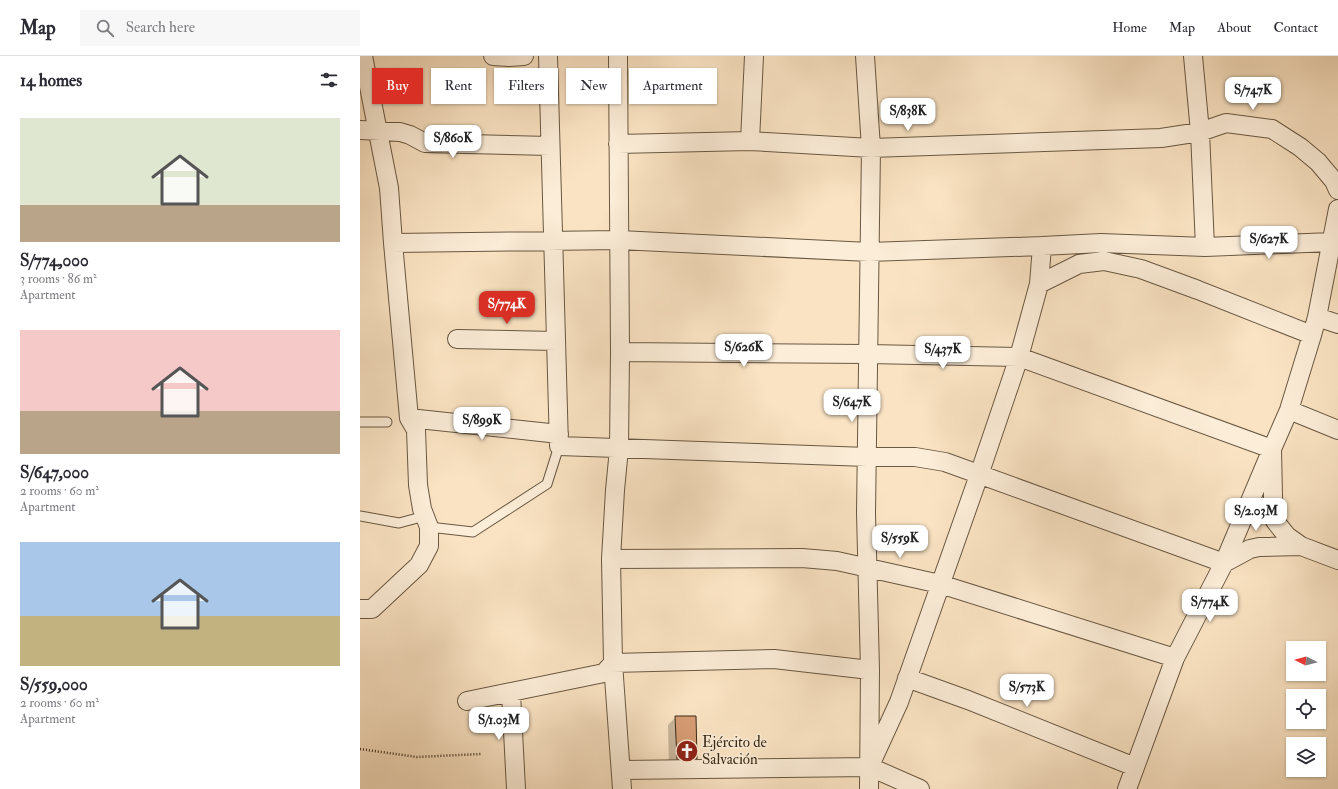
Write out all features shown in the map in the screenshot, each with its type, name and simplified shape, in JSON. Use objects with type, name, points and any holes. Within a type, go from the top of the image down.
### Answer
[{"type":"street","points":[[360,609],[372,609],[419,565],[429,546],[427,522],[422,509],[418,485],[416,430],[409,418],[392,243],[389,188],[363,56]]},
{"type":"street","points":[[492,56],[524,56]]},
{"type":"street","points":[[548,56],[559,440]]},
{"type":"street","points":[[618,56],[620,449],[615,490],[611,558],[613,663],[622,789]]},
{"type":"street","points":[[750,141],[754,56]]},
{"type":"street","points":[[865,56],[870,148],[867,457],[870,789]]},
{"type":"street","points":[[1193,56],[1200,132],[1205,247]]},
{"type":"street","points":[[618,144],[750,141],[870,148],[1162,138],[1200,132],[1226,123],[1272,129],[1300,147],[1318,162],[1334,181],[1338,190]]},
{"type":"street","points":[[360,130],[400,132],[410,135],[425,143],[550,146]]},
{"type":"street","points":[[1127,789],[1175,658],[1224,563],[1289,410],[1317,317],[1337,216]]},
{"type":"street","points":[[392,243],[619,240],[869,252],[1042,246],[1101,242],[1205,247],[1332,242]]},
{"type":"street","points":[[870,768],[907,678],[1019,357],[1039,284],[1042,246]]},
{"type":"street","points":[[1039,284],[1079,264],[1104,261],[1141,269],[1198,290],[1312,336]]},
{"type":"street","points":[[1317,317],[1338,324]]},
{"type":"street","points":[[457,339],[556,341]]},
{"type":"street","points":[[620,352],[1019,357],[1272,449]]},
{"type":"street","points":[[1289,410],[1338,430]]},
{"type":"street","points":[[409,418],[620,449],[867,457],[915,457],[945,462],[1224,563],[1250,549],[1259,547],[1301,546]]},
{"type":"street","points":[[1272,449],[1275,521],[1287,536],[1301,546],[1338,560]]},
{"type":"street","points":[[611,558],[802,558],[837,561],[940,584],[1175,658]]},
{"type":"street","points":[[467,701],[604,673],[613,663],[774,659],[870,670]]},
{"type":"street","points":[[907,678],[968,700],[1135,767]]},
{"type":"street","points":[[511,693],[516,789]]},
{"type":"street","points":[[621,770],[870,768],[920,789]]},
{"type":"lane","points":[[360,422],[387,422]]},
{"type":"lane","points":[[360,516],[400,523],[427,522],[473,532],[547,484],[559,440]]},
{"type":"path","points":[[360,748],[417,757],[481,754]]},
{"type":"building","points":[[675,716],[696,716],[697,759],[677,760]]},
{"type":"place","name":"Ejército de Salvación","points":[[687,751]]}]
